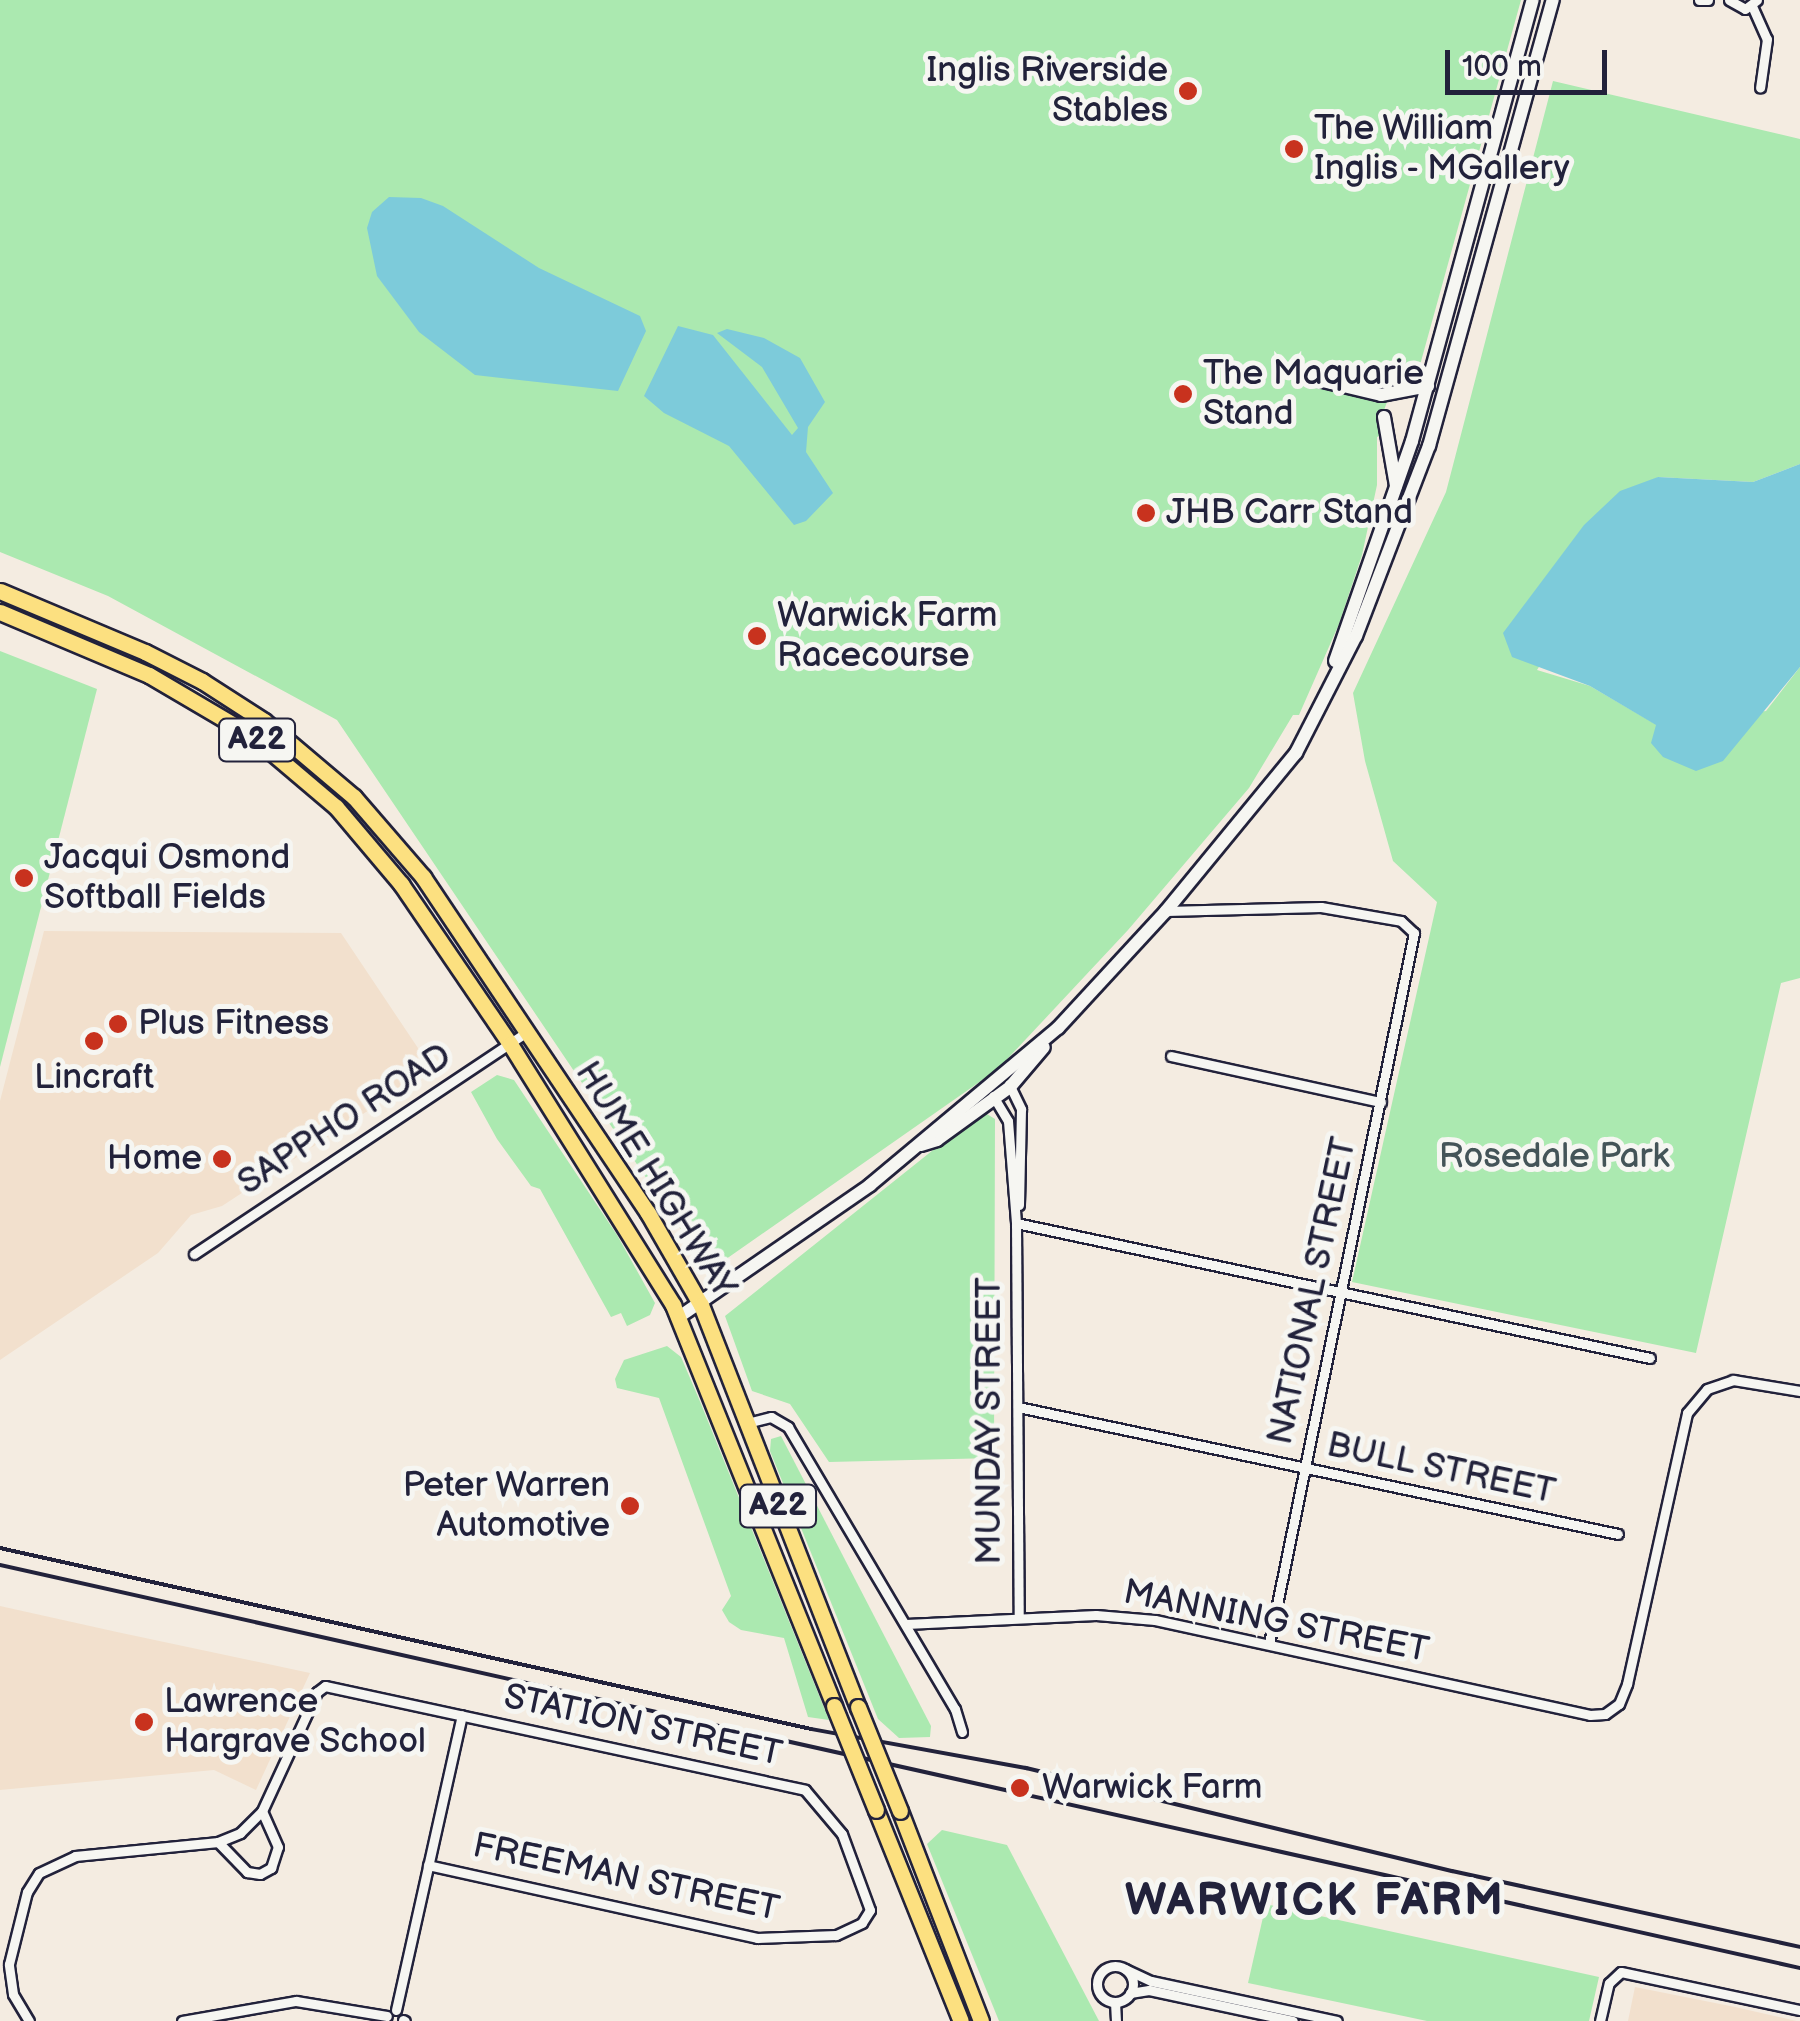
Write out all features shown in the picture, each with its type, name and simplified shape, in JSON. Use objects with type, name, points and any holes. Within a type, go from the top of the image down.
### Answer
[{"type":"highway","name":"HUME HIGHWAY","points":[[0,590],[84,624],[202,681],[264,721],[354,797],[422,877],[648,1213],[701,1305],[982,2021]]},
{"type":"highway","name":"HUME HIGHWAY","points":[[0,612],[78,642],[210,708],[308,781],[401,884],[510,1044],[645,1256],[679,1317],[962,2021]]},
{"type":"highway","points":[[78,642],[84,624]]},
{"type":"main road","points":[[1286,762],[1338,655],[1397,488],[1533,0]]},
{"type":"main road","points":[[679,1317],[921,1145],[930,1132],[1007,1082],[1166,911],[1296,753],[1356,636],[1429,446],[1554,0]]},
{"type":"main road","points":[[1314,379],[1381,395],[1428,386]]},
{"type":"main road","points":[[1384,417],[1397,488]]},
{"type":"street","points":[[1699,0],[1708,0]]},
{"type":"street","points":[[1730,0],[1741,8],[1754,3],[1767,39],[1760,88]]},
{"type":"street","name":"NATIONAL STREET","points":[[1166,911],[1294,905],[1400,921],[1414,933],[1269,1644]]},
{"type":"street","name":"SAPPHO ROAD","points":[[194,1254],[528,1032]]},
{"type":"street","points":[[1171,1056],[1381,1102]]},
{"type":"street","name":"MUNDAY STREET","points":[[1007,1082],[1022,1122],[1022,1177],[1016,1223]]},
{"type":"street","name":"MUNDAY STREET","points":[[992,1093],[1011,1138],[1016,1223],[1020,1618]]},
{"type":"street","points":[[1016,1223],[1650,1358]]},
{"type":"street","name":"MANNING STREET","points":[[906,1624],[1123,1616],[1590,1714],[1613,1710],[1624,1695],[1681,1427],[1694,1400],[1718,1383],[1748,1380],[1800,1391]]},
{"type":"street","name":"BULL STREET","points":[[1018,1407],[1618,1534]]},
{"type":"street","points":[[746,1424],[771,1417],[788,1426],[955,1708],[962,1732]]},
{"type":"street","name":"STATION STREET","points":[[262,1811],[317,1692],[328,1686],[805,1790],[842,1834],[869,1904],[868,1916]]},
{"type":"street","points":[[390,2016],[462,1715]]},
{"type":"street","points":[[28,2021],[13,1994],[9,1964],[26,1892],[39,1873],[75,1856],[218,1842],[240,1832],[262,1811],[278,1847],[271,1868],[260,1874],[247,1872],[218,1842]]},
{"type":"street","name":"FREEMAN STREET","points":[[428,1865],[757,1938],[836,1935],[868,1916]]},
{"type":"street","points":[[1115,2002],[1100,1994],[1098,1977],[1111,1966],[1151,1981],[1337,2021]]},
{"type":"street","points":[[1125,1969],[1132,1978],[1130,1992]]},
{"type":"street","points":[[1600,2021],[1608,1983],[1621,1972],[1800,2010]]},
{"type":"street","points":[[1115,2002],[1130,1992],[1151,1990],[1238,2015],[1292,2021]]},
{"type":"street","points":[[182,2021],[296,2001],[404,2021]]},
{"type":"street","points":[[1115,2002],[1116,2021]]},
{"type":"shaded area","points":[[44,931],[341,933],[432,1069],[222,1206],[191,1215],[158,1253],[0,1360],[0,1101]]},
{"type":"shaded area","name":"Lawrence Hargrave School","points":[[0,1606],[310,1673],[256,1790],[214,1770],[0,1790]]},
{"type":"shaded area","points":[[1635,1987],[1735,2007],[1797,2021],[1628,2021]]},
{"type":"green space","name":"Warwick Farm Racecourse","points":[[0,0],[1521,0],[1420,365],[1404,385],[1392,388],[1378,427],[1382,435],[1377,437],[1377,485],[1362,555],[1339,624],[1299,715],[1293,715],[1249,788],[1128,930],[998,1069],[709,1271],[337,720],[108,596],[0,552]]},
{"type":"green space","name":"Rosedale Park","points":[[1553,81],[1800,139],[1800,464],[1753,482],[1658,477],[1537,670],[1590,686],[1657,725],[1766,711],[1800,667],[1800,978],[1781,983],[1696,1353],[1352,1282],[1437,902],[1393,861],[1365,761],[1353,693],[1446,492]]},
{"type":"green space","name":"Jacqui Osmond Softball Fields","points":[[0,651],[97,689],[0,1067]]},
{"type":"green space","points":[[497,1075],[514,1080],[617,1235],[655,1303],[650,1315],[627,1326],[621,1313],[611,1317],[540,1189],[531,1186],[497,1139],[471,1092]]},
{"type":"green space","points":[[982,1111],[995,1119],[994,1458],[829,1462],[790,1404],[752,1391],[725,1316]]},
{"type":"green space","points":[[667,1346],[681,1357],[829,1720],[808,1717],[784,1638],[741,1630],[729,1622],[722,1610],[731,1596],[659,1398],[617,1388],[615,1379],[624,1360]]},
{"type":"green space","points":[[781,1436],[931,1726],[930,1737],[899,1738],[878,1719],[770,1451],[771,1439]]},
{"type":"green space","points":[[942,1830],[1007,1845],[1099,2021],[999,2021],[927,1844]]},
{"type":"green space","points":[[1266,1904],[1599,1977],[1589,2021],[1427,2021],[1248,1983]]},
{"type":"water","points":[[389,197],[421,198],[443,206],[539,268],[640,316],[646,331],[618,391],[475,375],[419,332],[377,276],[367,228],[372,212]]},
{"type":"water","points":[[678,326],[713,335],[792,435],[798,428],[762,367],[717,333],[727,329],[764,338],[800,358],[825,402],[808,427],[806,452],[833,493],[806,521],[794,525],[729,446],[664,413],[644,396]]},
{"type":"water","points":[[1800,464],[1800,667],[1723,761],[1696,771],[1663,757],[1651,743],[1656,725],[1590,686],[1512,657],[1503,633],[1584,525],[1620,491],[1658,477],[1753,482]]},
{"type":"railway","points":[[0,1548],[811,1729],[1026,1768],[1452,1871],[1800,1947]]},
{"type":"railway","points":[[0,1565],[1800,1968]]},
{"type":"place","name":"Inglis Riverside Stables","points":[[1188,91]]},
{"type":"place","name":"The William Inglis - MGallery","points":[[1294,149]]},
{"type":"place","name":"The Maquarie Stand","points":[[1183,394]]},
{"type":"place","name":"JHB Carr Stand","points":[[1146,513]]},
{"type":"place","name":"Warwick Farm Racecourse","points":[[757,636]]},
{"type":"place","name":"Jacqui Osmond Softball Fields","points":[[24,878]]},
{"type":"place","name":"Plus Fitness","points":[[118,1024]]},
{"type":"place","name":"Lincraft","points":[[94,1041]]},
{"type":"place","name":"Home","points":[[222,1159]]},
{"type":"place","name":"Peter Warren Automotive","points":[[630,1506]]},
{"type":"place","name":"Lawrence Hargrave School","points":[[144,1722]]},
{"type":"place","name":"Warwick Farm","points":[[1020,1788]]},
{"type":"district","name":"WARWICK FARM","points":[[1315,1902]]}]
